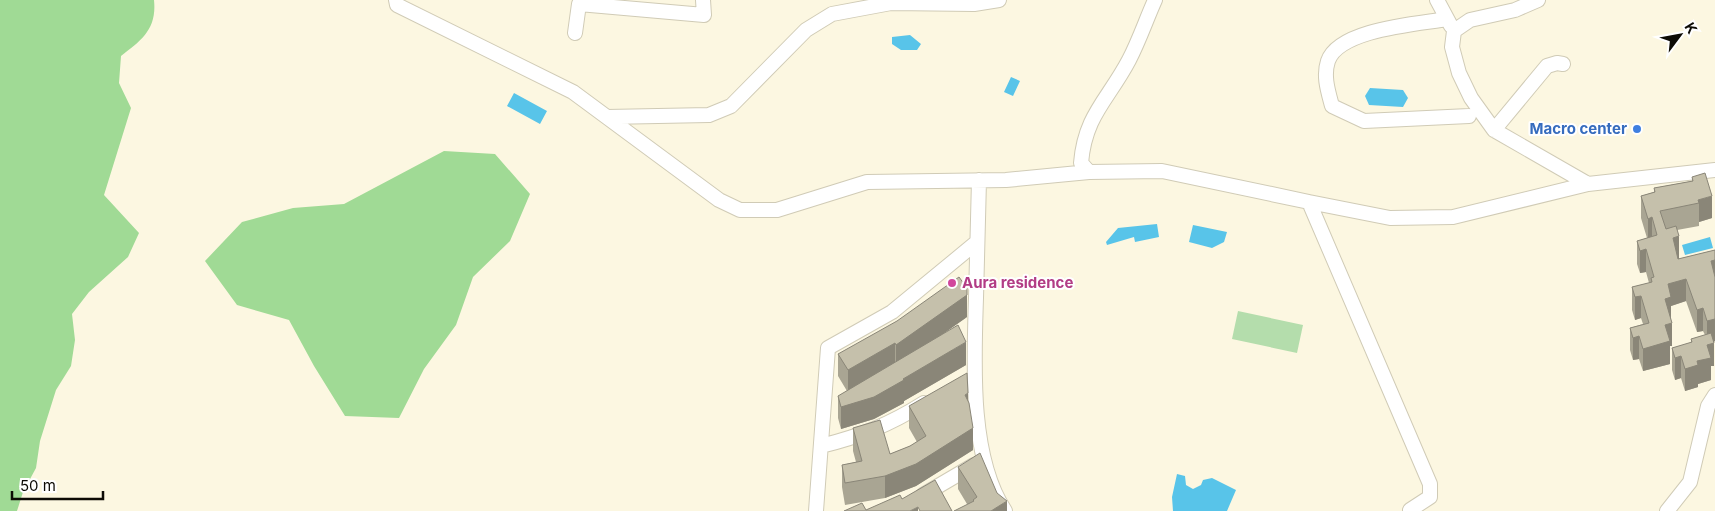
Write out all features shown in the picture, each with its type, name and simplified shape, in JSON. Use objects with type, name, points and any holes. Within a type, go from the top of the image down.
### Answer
[{"type":"street","points":[[396,0],[397,4],[573,92],[719,200],[740,210],[777,210],[867,182],[979,180],[1089,172],[1162,171],[1390,218],[1453,217],[1588,184],[1715,170]]},
{"type":"street","points":[[575,33],[579,4],[704,15],[703,0]]},
{"type":"street","points":[[607,117],[709,115],[731,106],[806,30],[832,14],[891,2],[974,4],[999,0]]},
{"type":"street","points":[[1089,172],[1081,164],[1082,142],[1092,117],[1128,61],[1155,0]]},
{"type":"street","points":[[1437,0],[1451,25],[1452,47],[1458,73],[1471,98],[1494,130],[1588,184]]},
{"type":"street","points":[[1469,116],[1364,121],[1332,106],[1325,82],[1328,60],[1340,45],[1364,34],[1451,25],[1514,10],[1538,0]]},
{"type":"street","points":[[1494,130],[1547,66],[1557,62],[1563,64]]},
{"type":"street","points":[[979,180],[973,385],[993,494],[1005,511]]},
{"type":"street","points":[[1309,202],[1430,484],[1430,497],[1410,510]]},
{"type":"street","points":[[816,511],[828,348],[892,312],[977,242]]},
{"type":"street","points":[[957,382],[973,372]]},
{"type":"street","points":[[1667,511],[1690,482],[1708,406],[1715,395]]},
{"type":"street","points":[[821,446],[861,436],[892,423],[933,397]]},
{"type":"street","points":[[910,502],[985,458]]},
{"type":"green space","points":[[0,0],[154,0],[153,19],[146,33],[121,56],[119,83],[131,108],[104,195],[139,233],[128,257],[89,292],[72,314],[75,340],[71,366],[56,390],[40,441],[36,468],[23,492],[17,511],[0,511]]},
{"type":"green space","points":[[444,151],[495,154],[530,194],[510,241],[473,277],[456,325],[424,369],[399,418],[345,416],[314,366],[289,320],[237,305],[205,261],[242,222],[293,208],[344,204]]},
{"type":"green space","points":[[1238,311],[1303,325],[1297,353],[1232,339]]},
{"type":"water","points":[[910,35],[921,44],[917,50],[901,50],[892,44],[892,37]]},
{"type":"water","points":[[1011,77],[1020,81],[1013,96],[1004,92]]},
{"type":"water","points":[[1370,88],[1403,90],[1408,98],[1403,107],[1369,105],[1365,96]]},
{"type":"water","points":[[514,93],[547,111],[540,124],[507,106]]},
{"type":"water","points":[[1157,224],[1159,237],[1135,242],[1134,237],[1107,245],[1106,242],[1118,228]]},
{"type":"water","points":[[1193,225],[1227,232],[1224,242],[1212,248],[1189,242]]},
{"type":"water","points":[[1710,237],[1713,248],[1685,255],[1682,245]]},
{"type":"water","points":[[1177,474],[1185,476],[1186,485],[1193,489],[1201,485],[1203,480],[1212,478],[1236,490],[1227,511],[1173,511],[1172,497]]},
{"type":"building","points":[[1705,173],[1712,196],[1698,200],[1699,203],[1660,211],[1666,229],[1676,226],[1679,236],[1673,238],[1678,259],[1715,250],[1715,260],[1711,261],[1715,277],[1715,319],[1707,321],[1703,308],[1697,310],[1686,279],[1668,284],[1671,297],[1665,299],[1672,323],[1665,325],[1670,341],[1643,349],[1639,336],[1633,338],[1630,328],[1649,323],[1641,296],[1635,297],[1632,287],[1652,282],[1651,278],[1654,277],[1646,249],[1640,251],[1637,241],[1657,235],[1652,217],[1648,219],[1641,196],[1655,192],[1654,188],[1693,181],[1692,177]]},
{"type":"building","points":[[959,277],[967,288],[967,295],[896,345],[895,343],[848,370],[838,354],[897,321]]},
{"type":"building","points":[[958,325],[966,342],[874,397],[841,407],[838,396]]},
{"type":"building","points":[[1711,333],[1714,343],[1707,345],[1711,358],[1697,361],[1698,365],[1685,369],[1681,356],[1675,358],[1672,348],[1692,342],[1691,339]]},
{"type":"building","points":[[967,373],[968,393],[965,395],[969,403],[973,428],[916,464],[885,476],[845,483],[842,465],[862,461],[853,428],[880,420],[890,454],[910,446],[926,436],[909,406]]},
{"type":"building","points":[[980,453],[997,493],[1007,501],[991,511],[954,511],[974,501],[977,497],[958,467]]},
{"type":"building","points":[[935,480],[952,511],[920,511],[918,507],[910,511],[844,511],[862,503],[866,510],[900,495],[902,499]]},
{"type":"place","name":"Macro center","points":[[1637,129]]},
{"type":"place","name":"Aura residence","points":[[952,283]]}]
